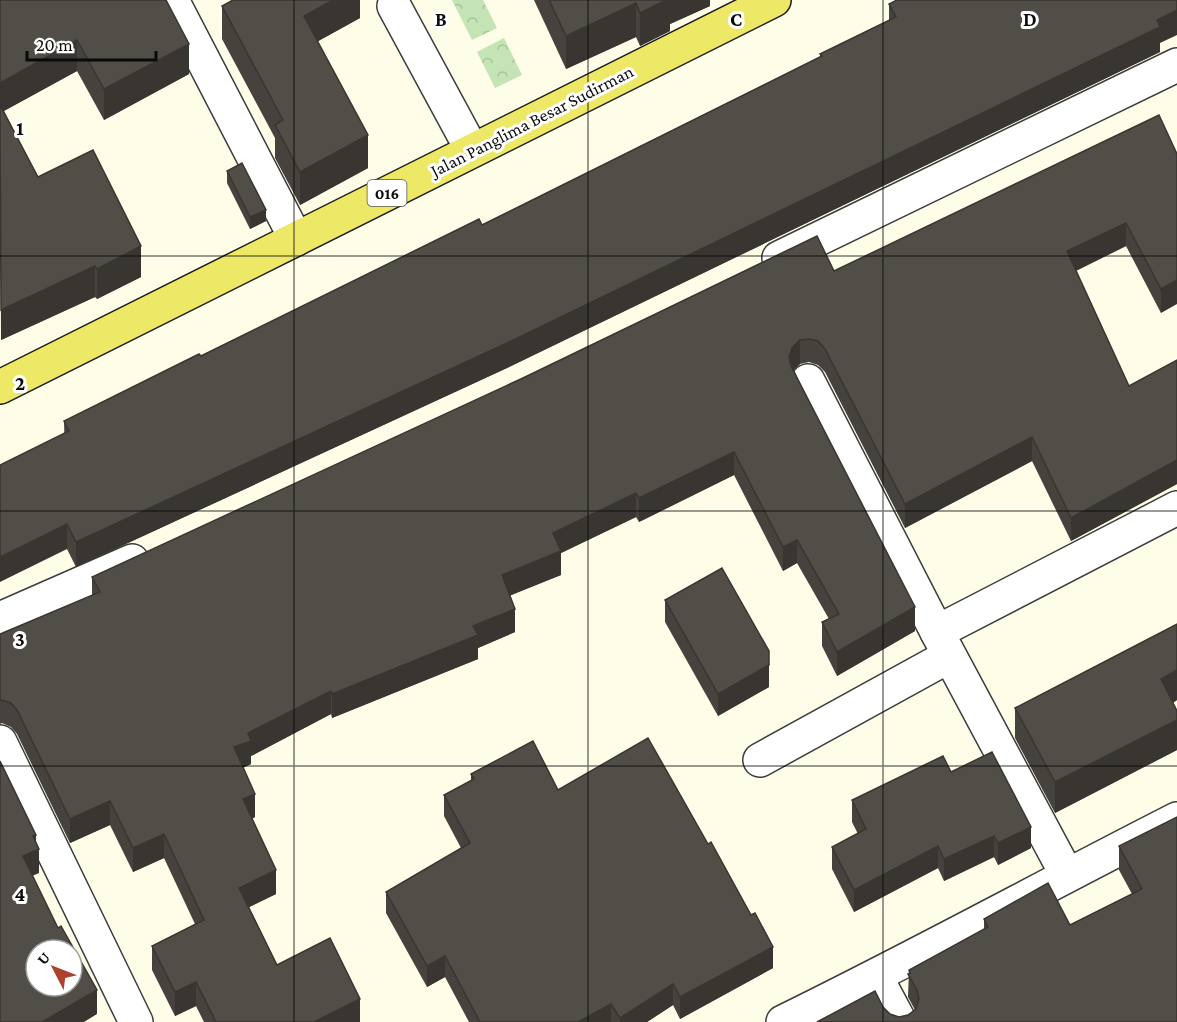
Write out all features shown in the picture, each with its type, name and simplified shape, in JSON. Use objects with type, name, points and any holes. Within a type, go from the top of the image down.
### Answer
[{"type":"main road","name":"Jalan Panglima Besar Sudirman","points":[[0,387],[774,0]]},
{"type":"street","points":[[172,0],[296,239]]},
{"type":"street","points":[[394,6],[472,150]]},
{"type":"street","points":[[750,272],[1177,65]]},
{"type":"street","points":[[808,381],[943,644],[1067,875]]},
{"type":"street","points":[[760,760],[943,644],[1177,508]]},
{"type":"street","points":[[0,619],[162,548]]},
{"type":"street","points":[[0,742],[136,1022]]},
{"type":"street","points":[[783,1022],[876,977],[1177,819]]},
{"type":"street","points":[[876,977],[900,1022]]},
{"type":"green space","points":[[452,0],[483,0],[497,28],[472,40]]},
{"type":"green space","points":[[504,38],[522,75],[495,88],[477,52]]},
{"type":"building","points":[[0,0],[166,0],[189,44],[104,89],[77,40],[0,83]]},
{"type":"building","points":[[233,0],[333,0],[304,16],[368,135],[300,172],[275,125],[283,120],[222,6]]},
{"type":"building","points":[[549,0],[666,0],[640,13],[636,3],[566,36]]},
{"type":"building","points":[[897,0],[1177,0],[1177,10],[1157,20],[1160,27],[507,343],[76,542],[67,524],[0,557],[0,465],[69,431],[64,421],[479,219],[482,225],[822,56],[820,54],[896,17],[889,4]]},
{"type":"building","points":[[0,105],[38,177],[93,150],[141,246],[97,269],[95,266],[1,310]]},
{"type":"building","points":[[1159,115],[1177,154],[1177,280],[1161,289],[1126,223],[1067,251],[1129,386],[1177,360],[1177,460],[1071,518],[1032,437],[905,504],[825,349],[818,341],[800,340],[792,348],[789,357],[791,366],[915,607],[837,652],[822,622],[839,614],[797,540],[783,547],[734,452],[639,498],[636,493],[553,533],[561,551],[502,575],[515,609],[473,626],[478,635],[332,694],[331,691],[248,733],[251,741],[234,747],[255,794],[243,799],[276,870],[239,888],[277,965],[330,938],[360,999],[314,1022],[216,1022],[196,982],[175,992],[152,946],[204,920],[164,834],[133,848],[110,801],[70,819],[17,710],[11,703],[0,700],[0,634],[100,592],[92,577],[523,378],[817,236],[834,271]]},
{"type":"building","points":[[242,163],[266,210],[250,217],[227,171]]},
{"type":"building","points":[[722,568],[769,651],[769,665],[718,694],[665,600]]},
{"type":"building","points":[[1177,624],[1177,670],[1161,679],[1177,711],[1177,720],[1055,782],[1015,708]]},
{"type":"building","points":[[648,738],[708,844],[711,842],[751,915],[755,913],[773,947],[680,997],[673,984],[620,1018],[611,1004],[578,1022],[480,1022],[445,956],[427,966],[386,892],[470,843],[444,795],[474,779],[471,774],[533,741],[558,790]]},
{"type":"building","points":[[992,752],[1031,827],[998,843],[994,836],[944,859],[938,846],[854,890],[832,847],[866,829],[852,800],[943,756],[951,772]]},
{"type":"building","points":[[0,761],[36,835],[33,836],[39,849],[23,856],[58,928],[61,926],[68,938],[24,938],[24,998],[83,998],[42,1022],[0,1022]]},
{"type":"building","points":[[1177,817],[1177,1022],[817,1022],[875,991],[883,1007],[890,1014],[899,1017],[908,1015],[916,1009],[919,998],[908,974],[909,970],[988,927],[984,919],[1048,883],[1070,925],[1142,889],[1119,846]]},
{"type":"building","points":[[84,967],[97,990],[84,998]]}]
